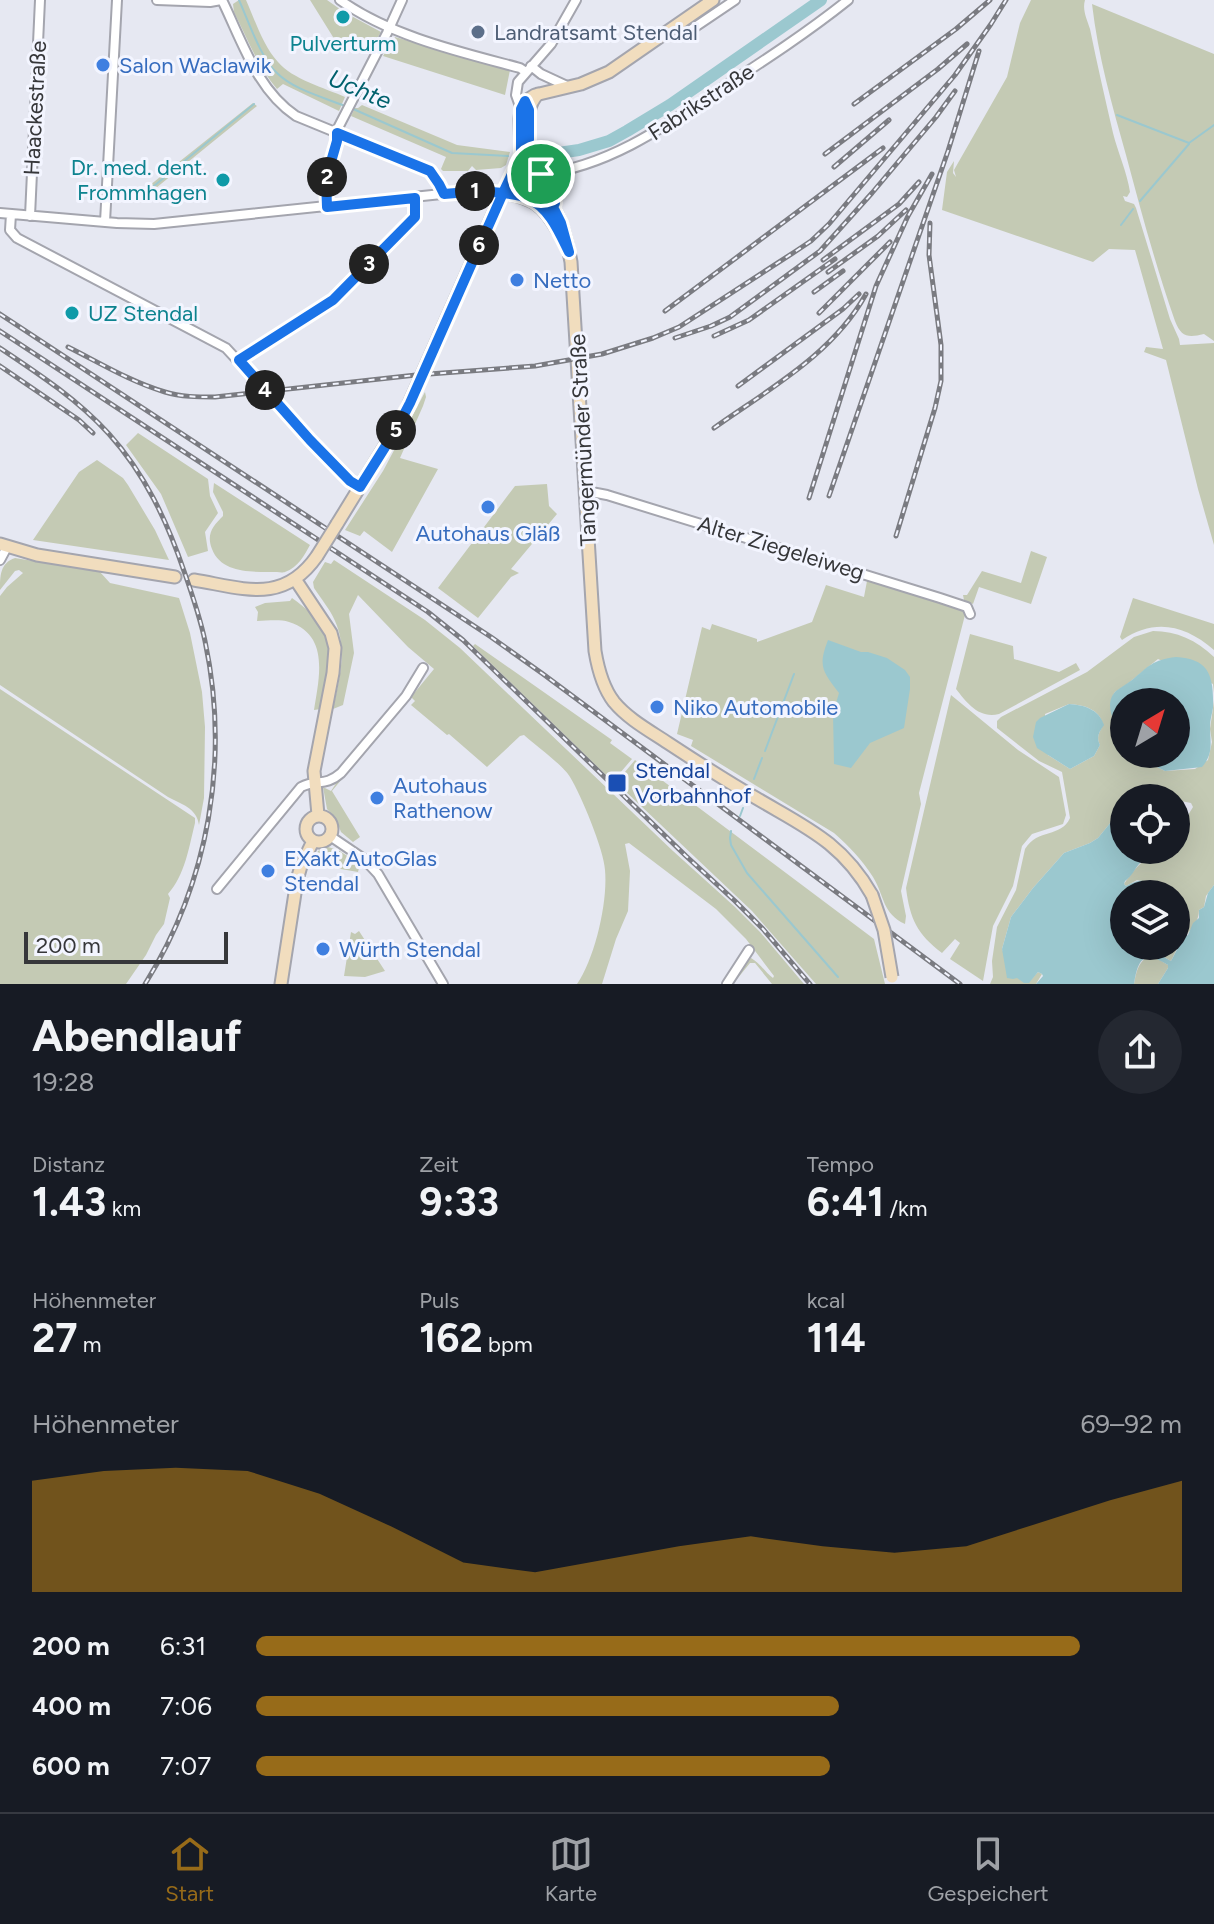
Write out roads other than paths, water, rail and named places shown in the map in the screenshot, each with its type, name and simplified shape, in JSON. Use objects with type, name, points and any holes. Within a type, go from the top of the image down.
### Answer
[{"type":"main road","points":[[194,580],[261,590],[279,588],[307,569],[410,403],[521,155],[525,106],[531,96],[570,87],[609,72],[713,0]]},
{"type":"main road","points":[[503,193],[521,176],[527,165],[525,106]]},
{"type":"main road","name":"Tangermünder Straße","points":[[529,154],[554,197],[555,203],[548,208],[561,223],[573,275],[594,628],[599,672],[609,696],[635,720],[710,770],[821,836],[850,861],[872,895],[884,930],[892,980]]},
{"type":"main road","points":[[503,193],[517,188],[529,189],[542,196],[548,208]]},
{"type":"main road","points":[[3,546],[62,560],[175,577]]},
{"type":"main road","points":[[295,579],[331,633],[335,648],[315,765],[318,815]]},
{"type":"main road","points":[[318,815],[325,817],[332,829],[330,836],[324,841],[313,841],[307,836],[305,828],[311,818],[318,815]]},
{"type":"main road","points":[[281,984],[297,880],[313,841]]},
{"type":"street","name":"Haackestraße","points":[[30,216],[40,0]]},
{"type":"street","points":[[105,222],[117,0]]},
{"type":"street","points":[[157,0],[222,0],[272,96],[296,116],[430,171],[444,194]]},
{"type":"street","points":[[340,0],[390,27],[447,47],[529,69],[570,87]]},
{"type":"street","points":[[327,207],[326,179],[337,133],[402,0]]},
{"type":"street","points":[[525,106],[520,86],[529,69],[550,47],[576,0]]},
{"type":"street","points":[[674,28],[689,31],[735,0]]},
{"type":"street","name":"Fabrikstraße","points":[[541,174],[601,159],[639,142],[764,61],[848,0]]},
{"type":"street","points":[[0,213],[137,224],[170,223],[444,194],[503,193]]},
{"type":"street","points":[[239,360],[333,300],[413,219],[415,198]]},
{"type":"street","points":[[11,214],[10,230],[17,238],[231,352],[310,440],[350,481],[360,487]]},
{"type":"street","name":"Alter Ziegeleiweg","points":[[586,491],[963,605],[970,614]]},
{"type":"street","points":[[0,560],[3,546]]},
{"type":"street","points":[[217,889],[301,787],[330,781],[341,773],[406,696],[423,668]]},
{"type":"street","points":[[330,836],[364,859],[378,874],[443,984]]},
{"type":"street","points":[[727,984],[749,950]]},
{"type":"water","points":[[828,640],[887,658],[910,677],[904,728],[870,743],[851,768],[834,764],[833,713],[839,693],[823,668]]},
{"type":"water","points":[[1176,657],[1196,661],[1210,678],[1213,708],[1210,748],[1202,767],[1165,771],[1159,768],[1190,768],[1190,688],[1120,688],[1161,660]]},
{"type":"water","points":[[1069,704],[1090,709],[1099,715],[1104,725],[1094,756],[1070,769],[1037,748],[1033,737],[1040,718]]},
{"type":"water","points":[[1110,823],[1110,864],[1139,864],[1126,880],[1110,880],[1110,960],[1143,960],[1134,984],[1036,984],[1043,976],[1038,972],[1029,983],[1007,978],[1002,949],[1011,917],[1064,853],[1098,838]]},
{"type":"water","points":[[1214,885],[1214,984],[1158,984],[1168,965],[1160,960],[1190,960],[1190,930]]},
{"type":"waterway","name":"Uchte","points":[[239,0],[271,67],[300,89],[345,106]]},
{"type":"waterway","name":"Uchte","points":[[538,156],[579,150],[609,141],[670,105],[821,0]]},
{"type":"waterway","points":[[138,199],[254,104]]},
{"type":"waterway","name":"Uchte","points":[[351,108],[452,153],[508,156]]},
{"type":"waterway","points":[[1117,115],[1189,143],[1214,125]]},
{"type":"waterway","points":[[1140,201],[1189,144]]},
{"type":"waterway","points":[[1121,225],[1133,209]]},
{"type":"waterway","points":[[765,751],[794,674]]},
{"type":"waterway","points":[[754,779],[762,758]]},
{"type":"waterway","points":[[740,816],[743,808]]},
{"type":"waterway","points":[[731,831],[731,845],[747,873],[838,977]]},
{"type":"railway","points":[[854,104],[990,0]]},
{"type":"railway","points":[[68,347],[152,388],[177,395],[215,397],[416,375],[535,366],[602,354],[653,338],[679,327],[811,241],[829,224],[955,75],[1006,0]]},
{"type":"railway","points":[[825,154],[967,44]]},
{"type":"railway","points":[[829,496],[948,151],[979,51]]},
{"type":"railway","points":[[675,338],[730,317],[820,251],[955,91]]},
{"type":"railway","points":[[834,167],[889,120]]},
{"type":"railway","points":[[665,311],[883,148]]},
{"type":"railway","points":[[809,498],[876,286],[908,216],[932,174]]},
{"type":"railway","points":[[823,260],[899,204],[919,182]]},
{"type":"railway","points":[[828,272],[878,236],[906,210]]},
{"type":"railway","points":[[896,536],[941,381],[941,345],[929,255],[930,223]]},
{"type":"railway","points":[[819,313],[890,242]]},
{"type":"railway","points":[[714,336],[749,320],[835,259]]},
{"type":"railway","points":[[814,292],[843,271]]},
{"type":"railway","points":[[738,386],[859,294]]},
{"type":"railway","points":[[714,428],[818,352],[836,335],[866,294]]},
{"type":"railway","points":[[0,314],[491,637],[960,984]]},
{"type":"railway","points":[[0,331],[428,612],[463,640],[735,901],[810,984]]},
{"type":"railway","points":[[0,348],[84,409],[134,465],[170,534],[203,632],[212,685],[215,730],[214,774],[208,818],[199,862],[185,904],[145,984]]},
{"type":"railway","points":[[0,366],[93,433]]},
{"type":"place","name":"Pulverturm","points":[[343,17]]},
{"type":"place","name":"Landratsamt Stendal","points":[[478,32]]},
{"type":"place","name":"Salon Waclawik","points":[[103,65]]},
{"type":"place","name":"Dr. med. dent. Frommhagen","points":[[223,180]]},
{"type":"place","name":"Netto","points":[[517,280]]},
{"type":"place","name":"UZ Stendal","points":[[72,313]]},
{"type":"place","name":"Autohaus Gläß","points":[[488,507]]},
{"type":"place","name":"Niko Automobile","points":[[657,707]]},
{"type":"place","name":"Stendal Vorbahnhof","points":[[617,783]]},
{"type":"place","name":"Autohaus Rathenow","points":[[377,798]]},
{"type":"place","name":"EXakt AutoGlas Stendal","points":[[268,871]]},
{"type":"place","name":"Würth Stendal","points":[[323,949]]}]
